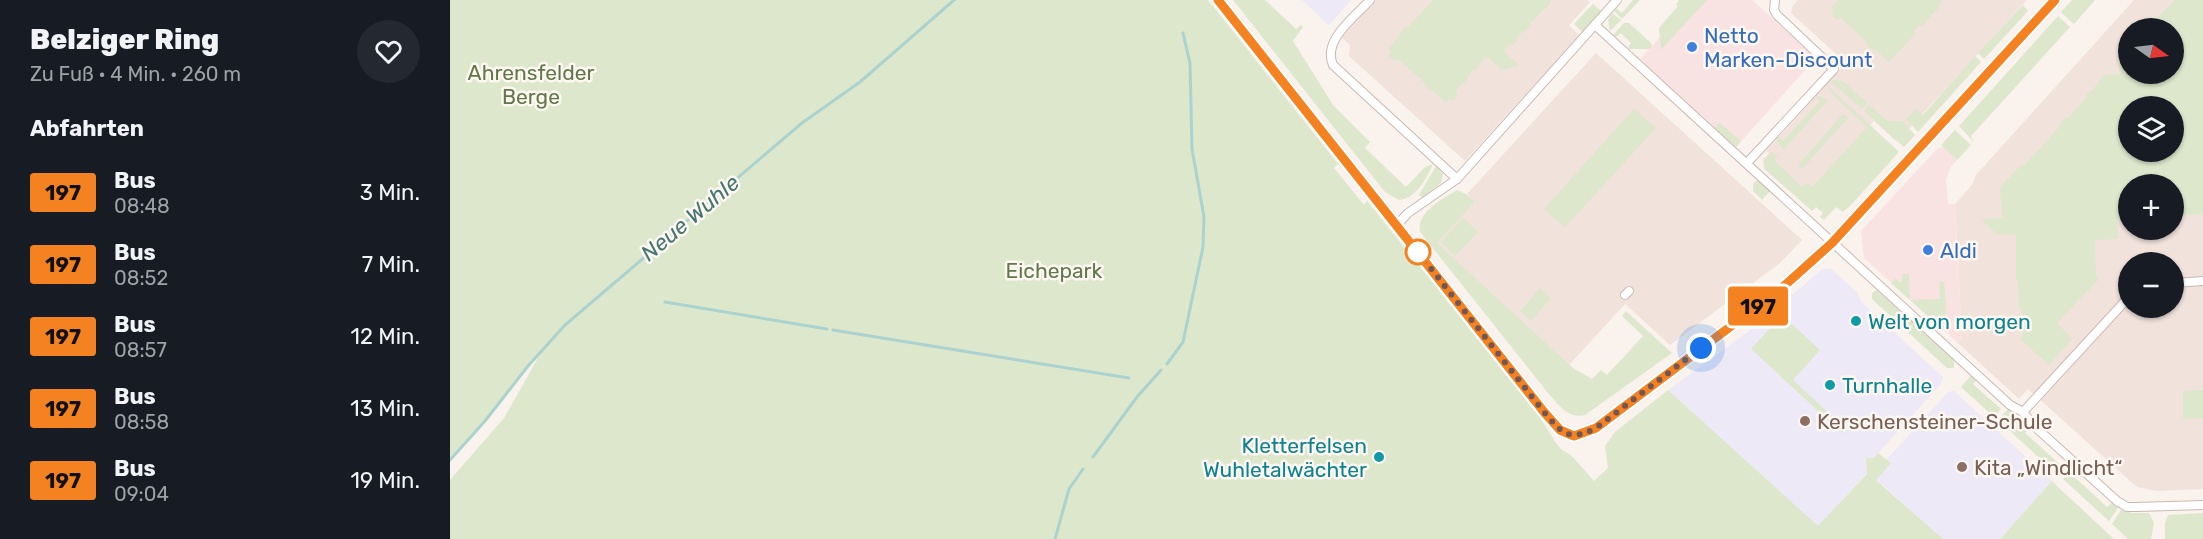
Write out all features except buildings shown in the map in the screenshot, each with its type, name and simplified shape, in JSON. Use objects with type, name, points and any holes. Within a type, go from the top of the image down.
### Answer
[{"type":"main road","points":[[1218,0],[1544,412],[1560,430],[1568,435],[1583,434],[1596,428],[1784,286],[1832,243],[2055,0]]},
{"type":"street","points":[[1370,0],[1334,39],[1330,58],[1333,65],[1456,179]]},
{"type":"street","points":[[1397,225],[1408,213],[1456,179],[1617,0]]},
{"type":"street","points":[[1747,163],[1834,69],[1777,15],[1774,10],[1775,0]]},
{"type":"street","points":[[1595,25],[2010,405],[2023,412],[2033,425],[2122,505],[2136,507],[2203,505]]},
{"type":"street","points":[[2184,282],[2203,281]]},
{"type":"street","points":[[2023,412],[2118,309]]},
{"type":"shaded area","points":[[1302,0],[1351,0],[1329,25]]},
{"type":"shaded area","points":[[1376,0],[1587,0],[1590,2],[1569,25],[1579,35],[1465,161],[1349,56],[1350,45],[1342,38]]},
{"type":"shaded area","points":[[1694,0],[1752,0],[1816,58],[1736,147],[1640,59]]},
{"type":"shaded area","points":[[1798,0],[2027,0],[1897,142],[1874,121],[1813,189],[1802,189],[1792,193],[1764,169],[1763,159],[1769,153],[1766,151],[1846,63],[1791,13],[1792,7]]},
{"type":"shaded area","points":[[2134,0],[2203,0],[2203,489],[2156,491],[2137,487],[2028,389],[2019,399],[1958,343],[1962,337],[1955,204],[1972,185],[1976,175]]},
{"type":"shaded area","points":[[1596,53],[1802,240],[1780,263],[1670,345],[1625,304],[1569,365],[1436,243],[1475,202],[1467,194]]},
{"type":"shaded area","points":[[1943,147],[1957,160],[1950,168],[1946,180],[1948,204],[1955,204],[1962,337],[1958,343],[1864,258],[1861,231],[1938,148]]},
{"type":"shaded area","name":"Kerschensteiner-Schule","points":[[1830,268],[1857,292],[1861,302],[1943,377],[1940,385],[1874,458],[1869,459],[1867,473],[1818,527],[1668,390],[1761,322],[1822,269]]},
{"type":"shaded area","name":"Kita „Windlicht“","points":[[1954,391],[2052,481],[2000,539],[1943,539],[1876,479],[1890,464],[1886,460],[1948,392]]},
{"type":"green space","name":"Eichepark","points":[[450,0],[1208,0],[1338,164],[1334,168],[1364,205],[1367,201],[1537,413],[1556,443],[1571,455],[1594,481],[1608,468],[1605,446],[1615,432],[1668,390],[1818,526],[1867,474],[1866,458],[1874,458],[1878,453],[1891,463],[1876,480],[1943,539],[450,539],[450,480],[504,418],[538,358],[528,366],[485,421],[450,460]]},
{"type":"green space","points":[[1233,0],[1265,0],[1296,29],[1301,25],[1303,27],[1293,41],[1333,105],[1370,142],[1365,148],[1406,187],[1425,167],[1433,164],[1416,192],[1399,200],[1385,192]]},
{"type":"green space","points":[[1433,0],[1551,0],[1525,32],[1523,31],[1517,37],[1518,39],[1504,51],[1519,66],[1502,70],[1486,56],[1455,91],[1458,95],[1453,101],[1450,99],[1446,103],[1398,59],[1395,61],[1388,55],[1391,52],[1388,49],[1399,34]]},
{"type":"green space","points":[[1633,0],[1640,0],[1622,19],[1614,11],[1616,8],[1622,13]]},
{"type":"green space","points":[[1679,0],[1707,0],[1661,50],[1659,28],[1678,6],[1676,5]]},
{"type":"green space","points":[[1838,0],[1943,0],[1889,62],[1875,49],[1873,51],[1866,44],[1868,43],[1841,18],[1838,20],[1831,14],[1834,11],[1831,8]]},
{"type":"green space","points":[[2072,0],[2095,0],[2074,24],[2061,12]]},
{"type":"green space","points":[[2175,0],[2203,0],[2203,214],[2184,215],[2184,174],[2118,174],[2118,239],[2095,240],[2098,280],[2057,323],[2072,339],[2049,365],[2021,340],[2023,337],[2022,309],[2019,309],[2018,281],[2016,280],[2016,234],[1997,235],[1981,219],[2002,218],[2000,187],[2022,164],[2024,166],[2105,74],[2118,75],[2118,84],[2184,84],[2184,18],[2157,18]]},
{"type":"green space","points":[[1593,4],[1601,11],[1582,32],[1574,24]]},
{"type":"green space","points":[[2023,5],[2028,11],[1984,59],[1978,53]]},
{"type":"green space","points":[[1612,13],[1621,20],[1610,31],[1608,20]]},
{"type":"green space","points":[[2058,16],[2070,27],[1971,136],[1974,142],[1959,126]]},
{"type":"green space","points":[[1624,23],[1629,23],[1652,44],[1650,49],[1629,49],[1631,43],[1621,33],[1616,37],[1613,35]]},
{"type":"green space","points":[[1975,56],[1981,62],[1918,132],[1906,119],[1916,109],[1923,115]]},
{"type":"green space","points":[[1830,81],[1843,81],[1867,103],[1862,109]]},
{"type":"green space","points":[[1827,85],[1899,152],[1851,205],[1843,212],[1836,207],[1824,220],[1820,217],[1823,213],[1816,207],[1812,211],[1766,170],[1764,163],[1770,152],[1778,156],[1774,160],[1802,187],[1807,183],[1812,187],[1867,127],[1833,95]]},
{"type":"green space","points":[[1817,95],[1828,100],[1783,150],[1776,139],[1778,137],[1783,141],[1820,101]]},
{"type":"green space","points":[[1869,105],[1888,121],[1902,121],[1915,135],[1904,147],[1864,111]]},
{"type":"green space","points":[[1634,109],[1656,128],[1565,227],[1544,209]]},
{"type":"green space","points":[[1843,114],[1848,118],[1802,169],[1798,165]]},
{"type":"green space","points":[[1720,123],[1741,141],[1736,147],[1715,128]]},
{"type":"green space","points":[[1955,130],[1971,145],[1957,160],[1941,145]]},
{"type":"green space","points":[[1436,166],[1443,174],[1441,183],[1422,198],[1419,195]]},
{"type":"green space","points":[[1758,179],[1770,191],[1762,200],[1753,191],[1753,184]]},
{"type":"green space","points":[[1457,190],[1475,202],[1437,243],[1573,368],[1592,379],[1601,370],[1607,375],[1643,336],[1622,316],[1626,311],[1672,353],[1585,415],[1573,415],[1564,410],[1420,232],[1422,218],[1426,212]]},
{"type":"green space","points":[[1463,218],[1478,232],[1455,256],[1441,242]]},
{"type":"green space","points":[[1902,274],[1909,274],[1910,300],[1940,299],[1939,282],[1944,282],[1946,312],[1939,326],[1891,283],[1896,278],[1902,282]]},
{"type":"green space","points":[[1540,288],[1551,298],[1531,321],[1520,311]]},
{"type":"green space","points":[[1877,290],[1954,360],[1954,368],[1947,368],[1872,299],[1872,293]]},
{"type":"green space","points":[[1782,315],[1820,350],[1793,380],[1846,429],[1842,433],[1751,349]]},
{"type":"green space","points":[[1972,374],[1977,379],[1973,384],[2001,409],[1994,417],[1961,387]]},
{"type":"green space","points":[[2203,390],[2203,418],[2183,419],[2183,391]]},
{"type":"green space","points":[[2008,409],[2030,428],[2025,433],[2065,469],[2059,476],[1998,420]]},
{"type":"green space","points":[[2069,472],[2107,507],[2112,503],[2118,508],[2109,521],[2063,479]]},
{"type":"green space","points":[[2052,481],[2057,486],[2114,539],[2000,539]]},
{"type":"green space","points":[[2121,510],[2132,513],[2149,513],[2154,523],[2151,539],[2128,539],[2112,524]]},
{"type":"green space","points":[[2203,513],[2203,539],[2165,539],[2165,523],[2168,515]]},
{"type":"waterway","name":"Neue Wuhle","points":[[450,460],[565,325],[802,123],[860,82],[954,0]]},
{"type":"waterway","points":[[1167,364],[1183,342],[1203,247],[1204,217],[1192,149],[1190,63],[1183,33]]},
{"type":"waterway","points":[[665,302],[827,329]]},
{"type":"waterway","points":[[833,330],[1129,378]]},
{"type":"waterway","points":[[1093,457],[1137,397],[1161,370]]},
{"type":"waterway","points":[[1055,539],[1069,489],[1083,469]]},
{"type":"bus line","name":"197","points":[[1218,0],[1544,412],[1560,430],[1574,436],[1596,428],[1784,286],[1832,243],[2055,0]]},
{"type":"place","name":"Netto Marken-Discount","points":[[1692,47]]},
{"type":"place","name":"Aldi","points":[[1928,250]]},
{"type":"place","name":"Welt von morgen","points":[[1856,321]]},
{"type":"place","name":"Turnhalle","points":[[1830,385]]},
{"type":"place","name":"Kerschensteiner-Schule","points":[[1805,421]]},
{"type":"place","name":"Kletterfelsen Wuhletalwächter","points":[[1379,457]]},
{"type":"place","name":"Kita „Windlicht“","points":[[1962,467]]},
{"type":"route","points":[[1418,252],[1544,412],[1560,430],[1568,435],[1583,434],[1596,428],[1701,348]]},
{"type":"park label","name":"Ahrensfelder Berge","points":[[531,84]]}]
